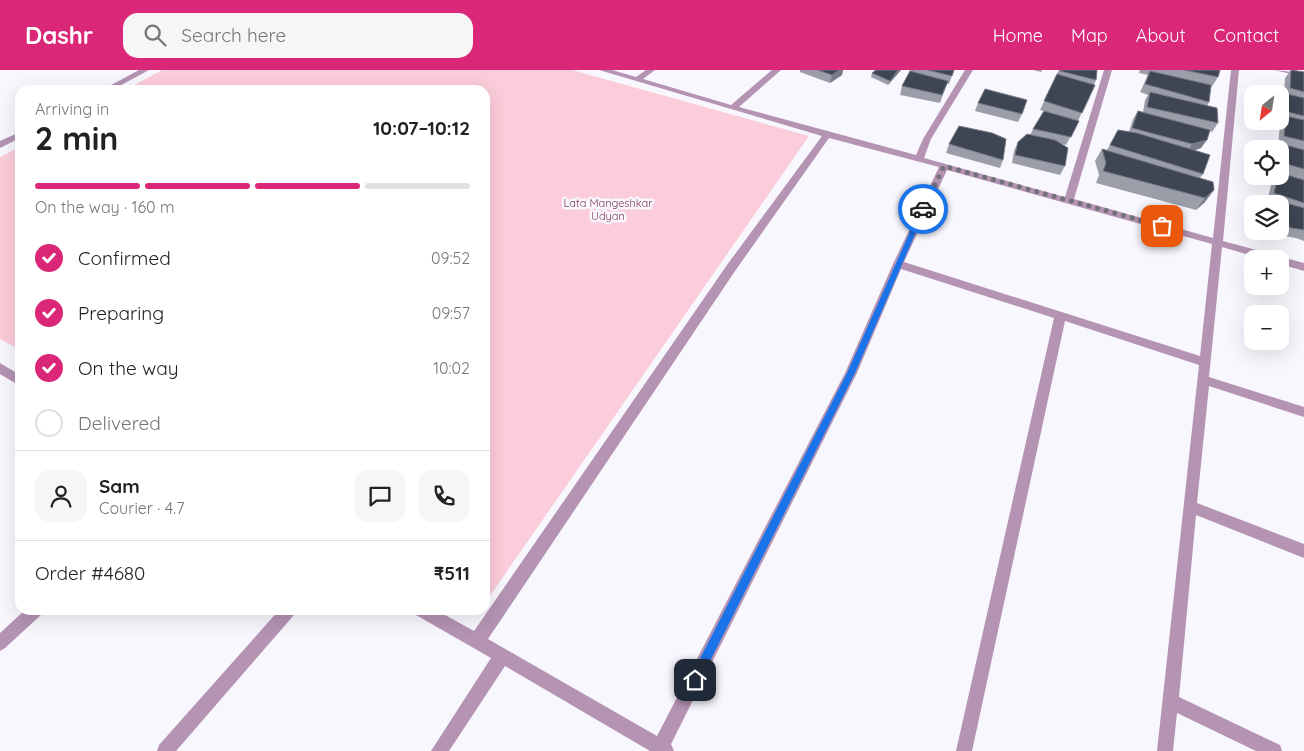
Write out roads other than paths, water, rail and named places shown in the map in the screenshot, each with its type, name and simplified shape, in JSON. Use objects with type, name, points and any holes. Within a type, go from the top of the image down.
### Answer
[{"type":"street","points":[[116,85],[145,70]]},
{"type":"street","points":[[603,70],[827,135],[1246,250]]},
{"type":"street","points":[[637,80],[651,70]]},
{"type":"street","points":[[733,108],[777,70]]},
{"type":"street","points":[[919,159],[927,139],[969,70]]},
{"type":"street","points":[[1069,200],[1108,70]]},
{"type":"street","points":[[1165,751],[1234,70]]},
{"type":"street","points":[[1278,70],[1304,76]]},
{"type":"street","points":[[477,641],[725,276],[827,135]]},
{"type":"street","points":[[0,146],[15,138]]},
{"type":"street","points":[[430,615],[663,749],[851,373],[898,264],[944,166]]},
{"type":"street","points":[[1289,263],[1304,267]]},
{"type":"street","points":[[898,264],[1205,362]]},
{"type":"street","points":[[964,751],[1060,316]]},
{"type":"street","points":[[0,368],[15,377]]},
{"type":"street","points":[[1203,380],[1304,412]]},
{"type":"street","points":[[1190,506],[1304,551]]},
{"type":"street","points":[[0,643],[31,615]]},
{"type":"street","points":[[165,751],[285,615]]},
{"type":"street","points":[[439,751],[502,656]]},
{"type":"street","points":[[1170,701],[1274,751]]},
{"type":"park label","name":"Lata Mangeshkar Udyan","points":[[608,209]]}]
